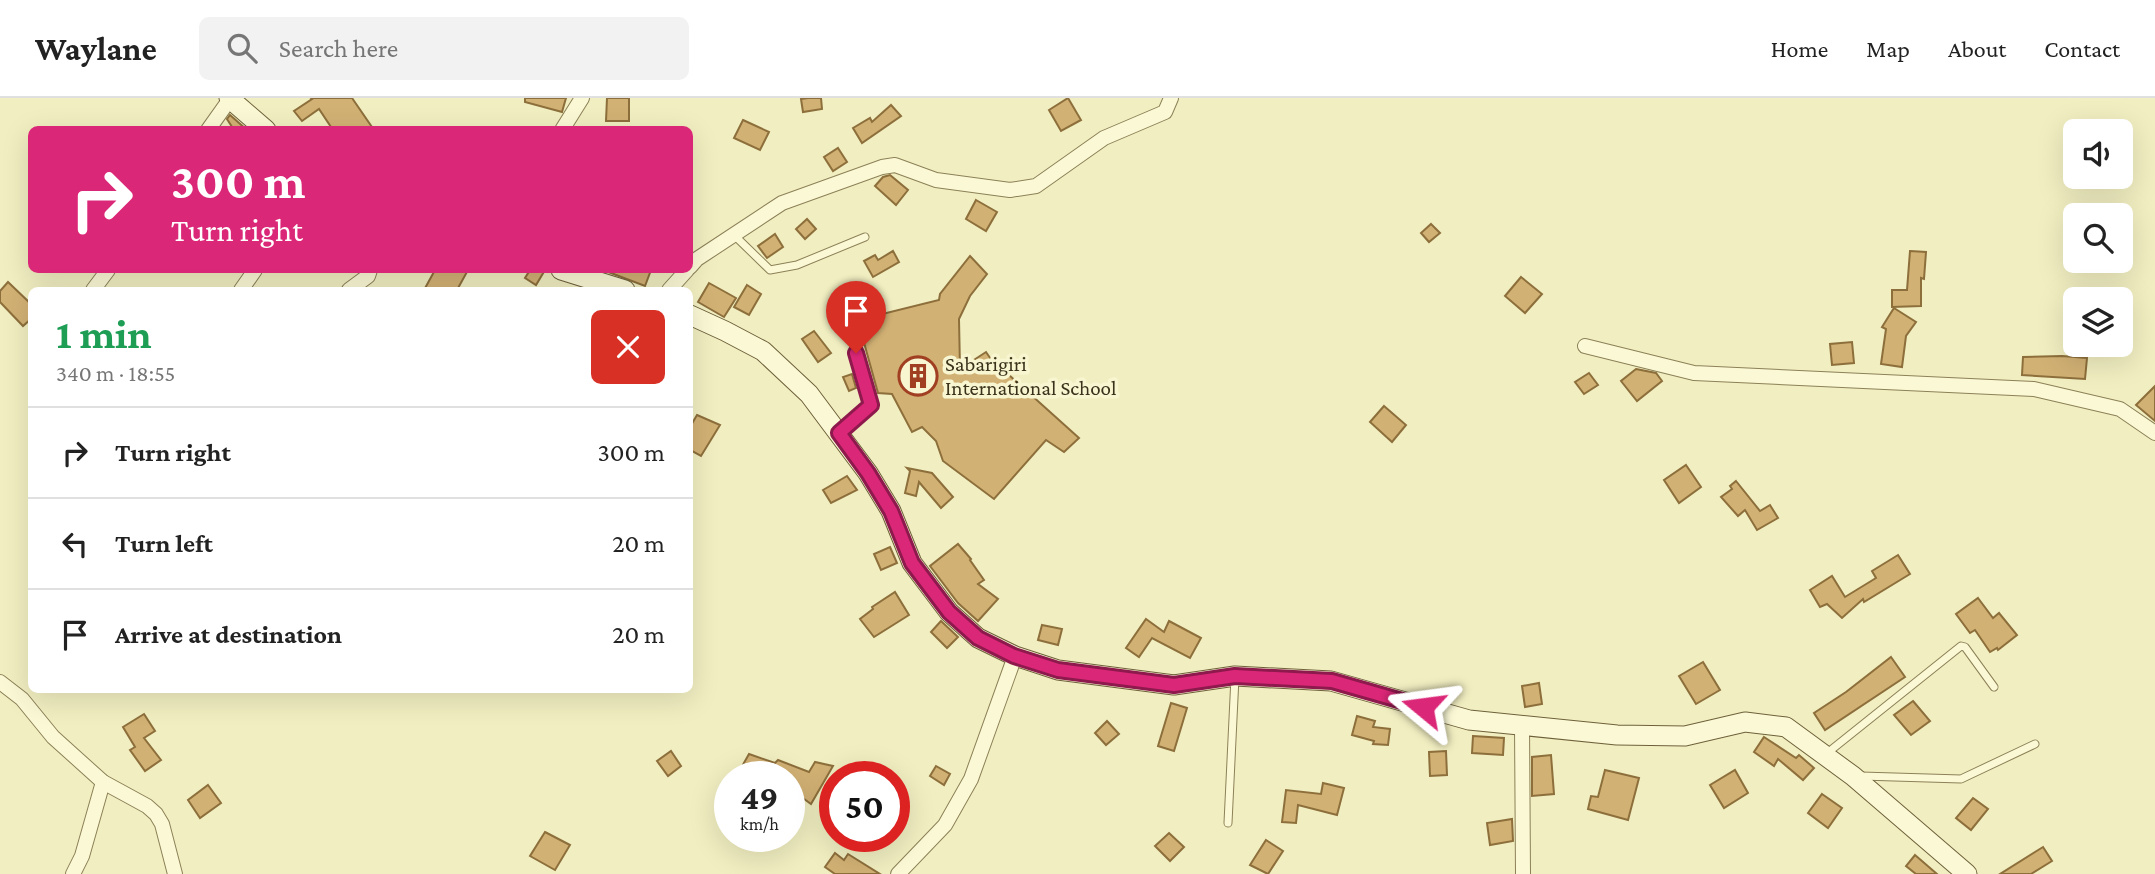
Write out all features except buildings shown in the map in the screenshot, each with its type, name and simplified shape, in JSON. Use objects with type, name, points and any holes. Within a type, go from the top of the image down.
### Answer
[{"type":"main road","points":[[230,99],[261,126]]},
{"type":"main road","points":[[571,273],[615,287]]},
{"type":"main road","points":[[693,316],[763,351],[809,394],[868,473],[891,511],[912,563],[949,612],[978,638],[1014,656],[1058,670],[1174,685],[1235,676],[1332,681],[1469,720],[1617,735],[1685,736],[1745,722],[1786,727],[1853,776],[1967,874]]},
{"type":"street","points":[[564,126],[582,98]]},
{"type":"street","points":[[693,263],[782,203],[882,167],[895,165],[936,180],[1010,190],[1036,186],[1104,138],[1165,112],[1171,98]]},
{"type":"street","points":[[211,126],[230,99]]},
{"type":"street","points":[[353,287],[369,273]]},
{"type":"street","points":[[672,287],[684,273]]},
{"type":"street","points":[[1585,346],[1695,373],[2034,389],[2120,409],[2155,433]]},
{"type":"street","points":[[839,433],[871,405],[856,353]]},
{"type":"street","points":[[898,874],[945,825],[971,779],[1014,656]]},
{"type":"street","points":[[0,682],[22,698],[53,737],[103,782],[147,806],[156,814],[162,824],[175,874]]},
{"type":"street","points":[[1522,725],[1523,874]]},
{"type":"street","points":[[73,874],[82,856],[103,782]]},
{"type":"lane","points":[[734,235],[770,270],[797,265],[865,237]]},
{"type":"lane","points":[[1824,755],[1961,646],[1965,647],[1994,687]]},
{"type":"lane","points":[[1228,823],[1235,676]]},
{"type":"lane","points":[[1853,776],[1961,779],[2035,744]]},
{"type":"place","name":"Sabarigiri International School","points":[[918,376]]},
{"type":"route","points":[[856,353],[871,405],[839,433],[891,511],[912,563],[949,612],[978,638],[1014,656],[1058,670],[1174,685],[1235,676],[1332,681],[1423,707]]}]
